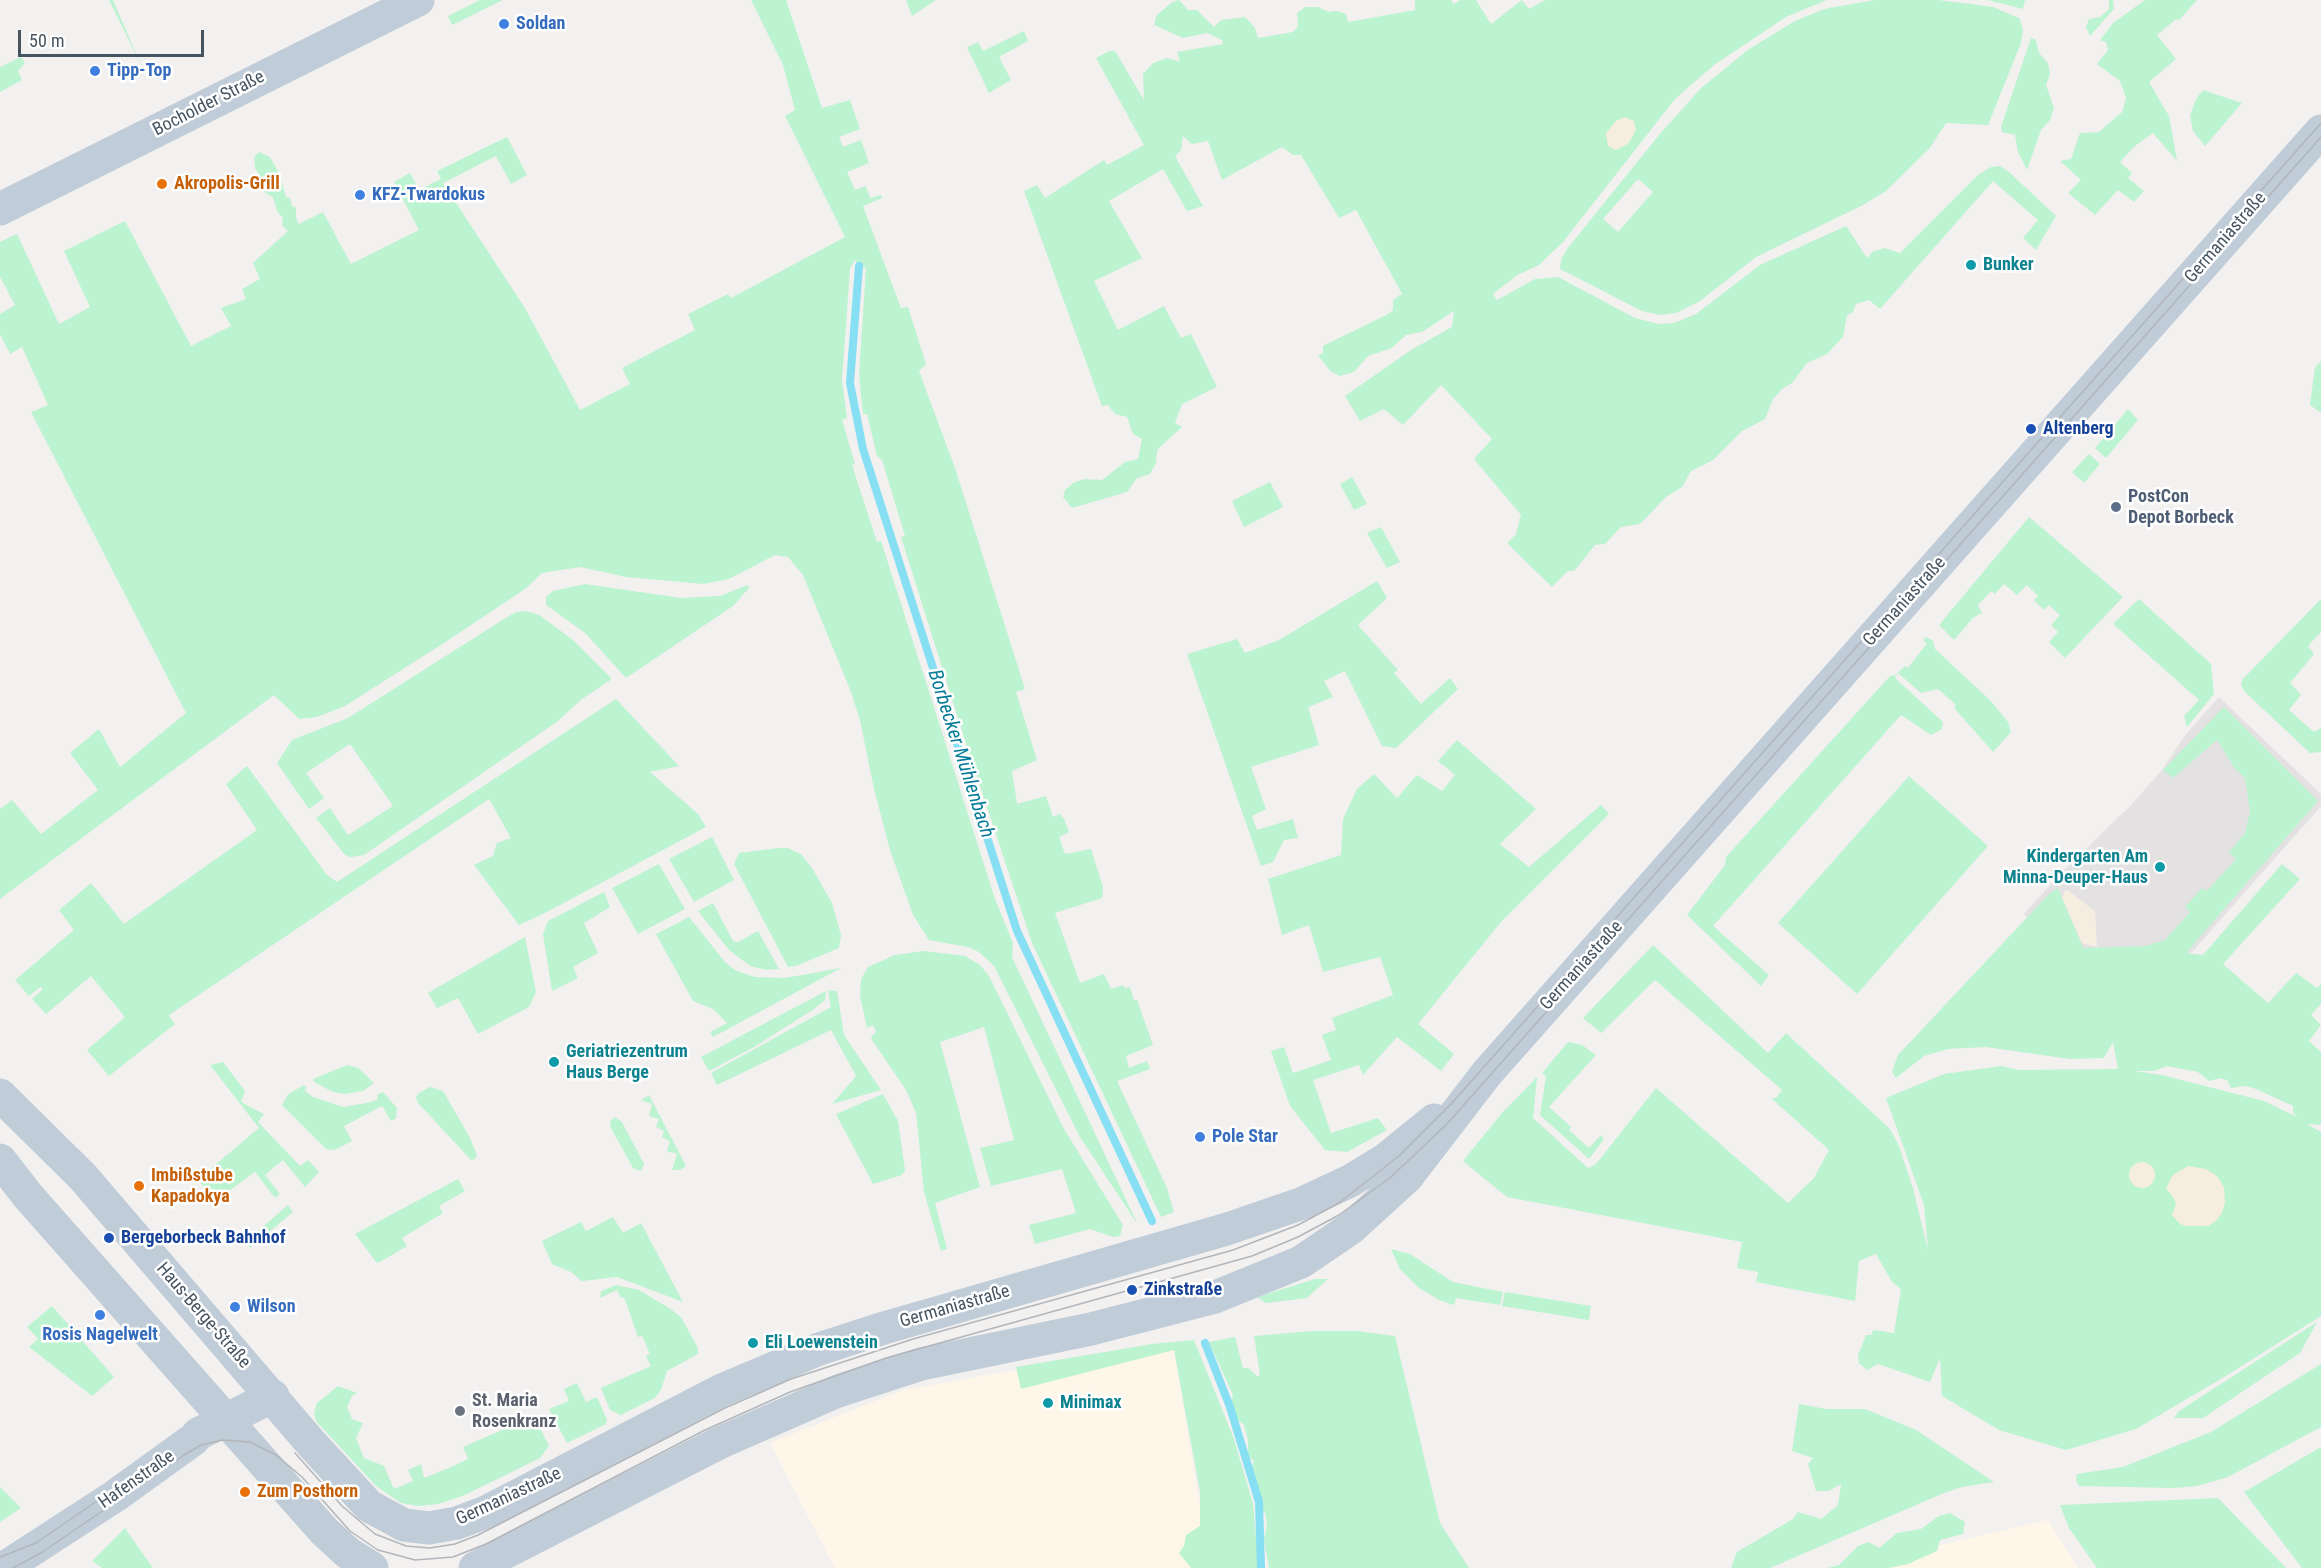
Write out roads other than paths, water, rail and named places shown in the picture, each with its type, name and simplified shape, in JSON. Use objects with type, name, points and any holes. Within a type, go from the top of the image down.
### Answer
[{"type":"main road","name":"Bocholder Straße","points":[[0,209],[418,0]]},
{"type":"main road","name":"Germaniastraße","points":[[475,1568],[719,1443],[838,1391],[931,1362],[1167,1311],[1231,1292],[1301,1262],[1329,1245],[1379,1205],[1407,1177],[1487,1072],[2321,130]]},
{"type":"main road","name":"Germaniastraße","points":[[411,1527],[446,1526],[477,1516],[722,1390],[819,1349],[1236,1226],[1303,1203],[1386,1159],[1487,1072]]},
{"type":"main road","name":"Haus-Berge-Straße","points":[[0,1095],[83,1177],[369,1506],[391,1520],[411,1527]]},
{"type":"main road","points":[[0,1160],[28,1196],[332,1539],[348,1553],[372,1568]]},
{"type":"main road","name":"Hafenstraße","points":[[4,1568],[115,1496],[198,1434],[273,1396]]},
{"type":"waterway","name":"Borbecker Mühlenbach","points":[[859,266],[850,383],[863,449],[1017,931],[1152,1221]]},
{"type":"waterway","name":"Borbecker Mühlenbach","points":[[1205,1343],[1230,1407],[1259,1502],[1261,1568]]},
{"type":"tram line","points":[[295,1453],[342,1506],[375,1534],[406,1546],[430,1548],[455,1544],[478,1535],[725,1408],[791,1379],[913,1339],[1233,1250],[1298,1225],[1339,1203],[1399,1156],[1451,1104],[2321,123]]},
{"type":"tram line","points":[[13,1568],[41,1553],[184,1455],[201,1445],[223,1440],[250,1442],[276,1455],[302,1477],[350,1531],[378,1550],[415,1560],[453,1557],[486,1544],[703,1431],[790,1392],[886,1358],[1252,1256],[1298,1237],[1339,1215],[1391,1177],[1447,1124],[2321,137]]},
{"type":"tram line","points":[[0,1557],[36,1543],[145,1468]]},
{"type":"place","name":"Soldan","points":[[504,24]]},
{"type":"place","name":"Tipp-Top","points":[[95,71]]},
{"type":"place","name":"Akropolis-Grill","points":[[162,184]]},
{"type":"place","name":"KFZ-Twardokus","points":[[360,195]]},
{"type":"place","name":"Bunker","points":[[1971,265]]},
{"type":"place","name":"Altenberg","points":[[2031,429]]},
{"type":"place","name":"PostCon Depot Borbeck","points":[[2116,507]]},
{"type":"place","name":"Kindergarten Am Minna-Deuper-Haus","points":[[2160,867]]},
{"type":"place","name":"Geriatriezentrum Haus Berge","points":[[554,1062]]},
{"type":"place","name":"Pole Star","points":[[1200,1137]]},
{"type":"place","name":"Imbißstube Kapadokya","points":[[139,1186]]},
{"type":"place","name":"Bergeborbeck Bahnhof","points":[[109,1238]]},
{"type":"place","name":"Zinkstraße","points":[[1132,1290]]},
{"type":"place","name":"Wilson","points":[[235,1307]]},
{"type":"place","name":"Rosis Nagelwelt","points":[[100,1315]]},
{"type":"place","name":"Eli Loewenstein","points":[[753,1343]]},
{"type":"place","name":"Minimax","points":[[1048,1403]]},
{"type":"place","name":"St. Maria Rosenkranz","points":[[460,1411]]},
{"type":"place","name":"Zum Posthorn","points":[[245,1492]]}]
